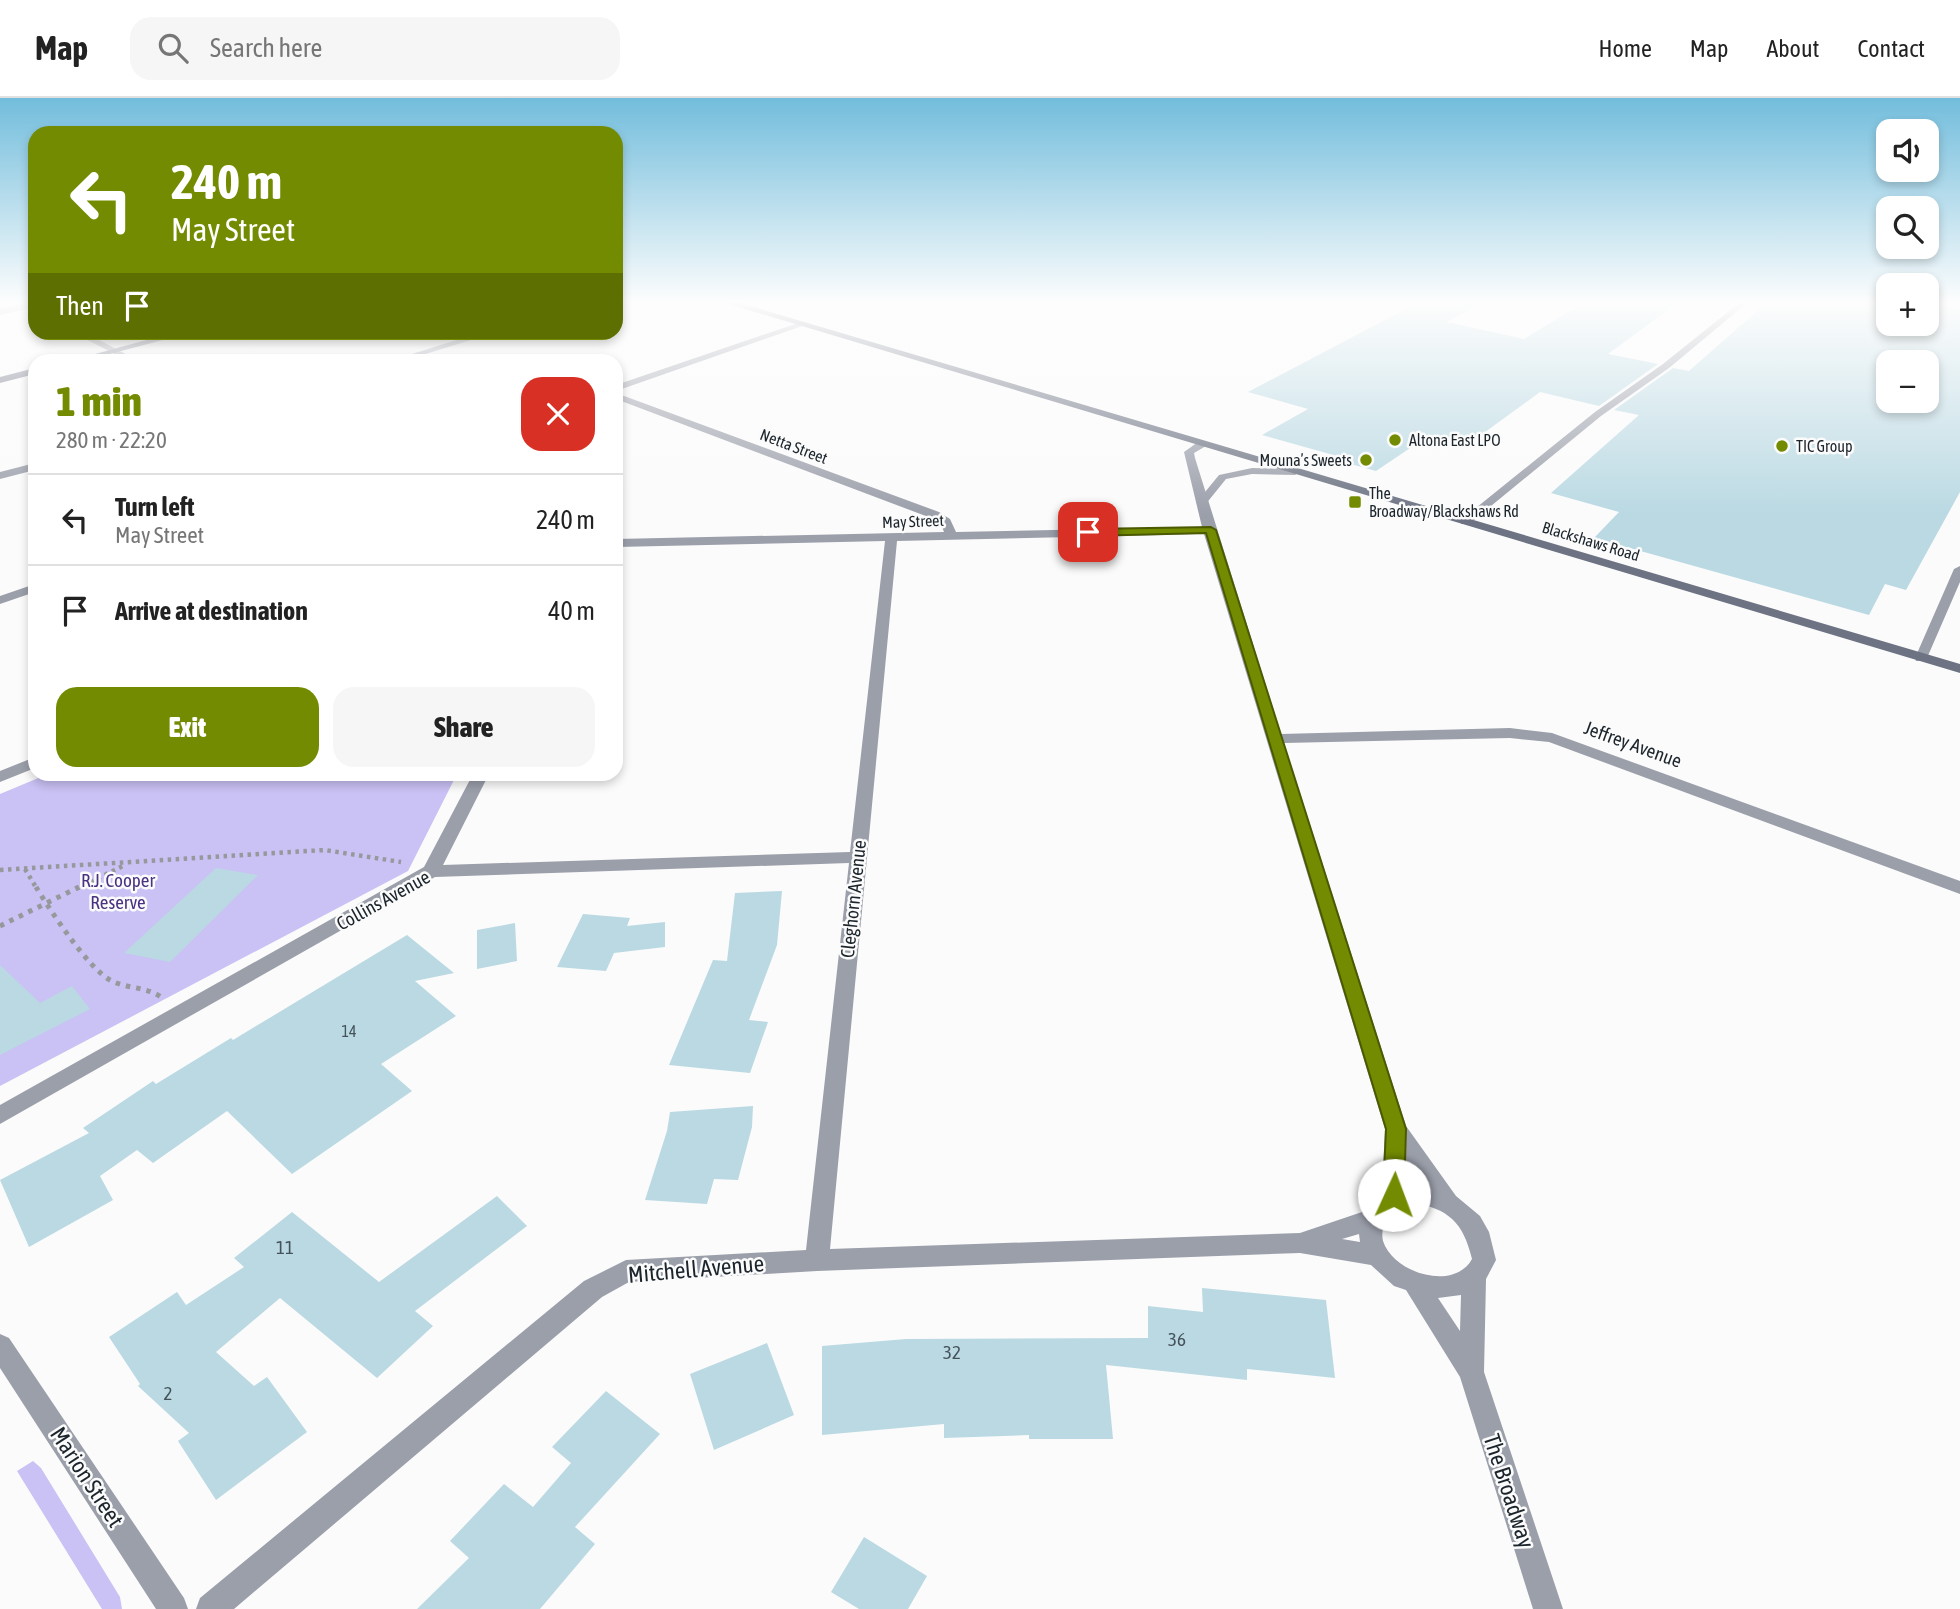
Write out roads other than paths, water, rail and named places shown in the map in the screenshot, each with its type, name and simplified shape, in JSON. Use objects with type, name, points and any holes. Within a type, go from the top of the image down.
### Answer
[{"type":"main road","points":[[0,380],[25,374]]},
{"type":"main road","name":"Blackshaws Road","points":[[964,374],[1960,670]]},
{"type":"street","points":[[623,386],[659,374]]},
{"type":"street","name":"Netta Street","points":[[623,399],[935,515],[946,522],[951,535]]},
{"type":"street","points":[[1202,444],[1189,452],[1201,503],[1396,1129],[1448,1203],[1473,1225],[1483,1253],[1481,1266],[1474,1278],[1449,1289],[1416,1285],[1388,1268],[1371,1244],[1369,1220],[1374,1209],[1394,1195],[1411,1192],[1430,1195],[1448,1203]]},
{"type":"street","points":[[0,477],[28,468]]},
{"type":"street","name":"May Street","points":[[623,543],[1211,530]]},
{"type":"street","name":"Cleghorn Avenue","points":[[817,1260],[891,538]]},
{"type":"street","points":[[0,600],[28,590]]},
{"type":"street","name":"Jeffrey Avenue","points":[[1275,739],[1510,733],[1552,738],[1960,888]]},
{"type":"street","points":[[0,777],[28,765]]},
{"type":"street","points":[[434,867],[477,781]]},
{"type":"street","name":"Collins Avenue","points":[[0,1115],[180,1015],[434,867],[857,858]]},
{"type":"street","points":[[1394,1195],[1396,1129]]},
{"type":"street","name":"Mitchell Avenue","points":[[1300,1243],[1369,1220]]},
{"type":"street","name":"Mitchell Avenue","points":[[211,1609],[593,1289],[626,1271],[817,1260],[1300,1243],[1378,1256]]},
{"type":"street","name":"The Broadway","points":[[1471,1373],[1474,1278]]},
{"type":"street","name":"The Broadway","points":[[1416,1285],[1471,1373],[1548,1609]]},
{"type":"street","name":"Marion Street","points":[[0,1346],[173,1609]]},
{"type":"lane","points":[[1465,522],[1598,414],[1655,374]]},
{"type":"lane","points":[[1201,503],[1223,477],[1252,471],[1295,472]]},
{"type":"lane","points":[[1921,658],[1960,569]]},
{"type":"place","name":"Altona East LPO","points":[[1395,440]]},
{"type":"place","name":"TIC Group","points":[[1782,446]]},
{"type":"place","name":"Mouna’s Sweets","points":[[1366,460]]},
{"type":"place","name":"The Broadway/Blackshaws Rd","points":[[1355,502]]},
{"type":"park label","name":"R.J. Cooper Reserve","points":[[118,891]]}]
